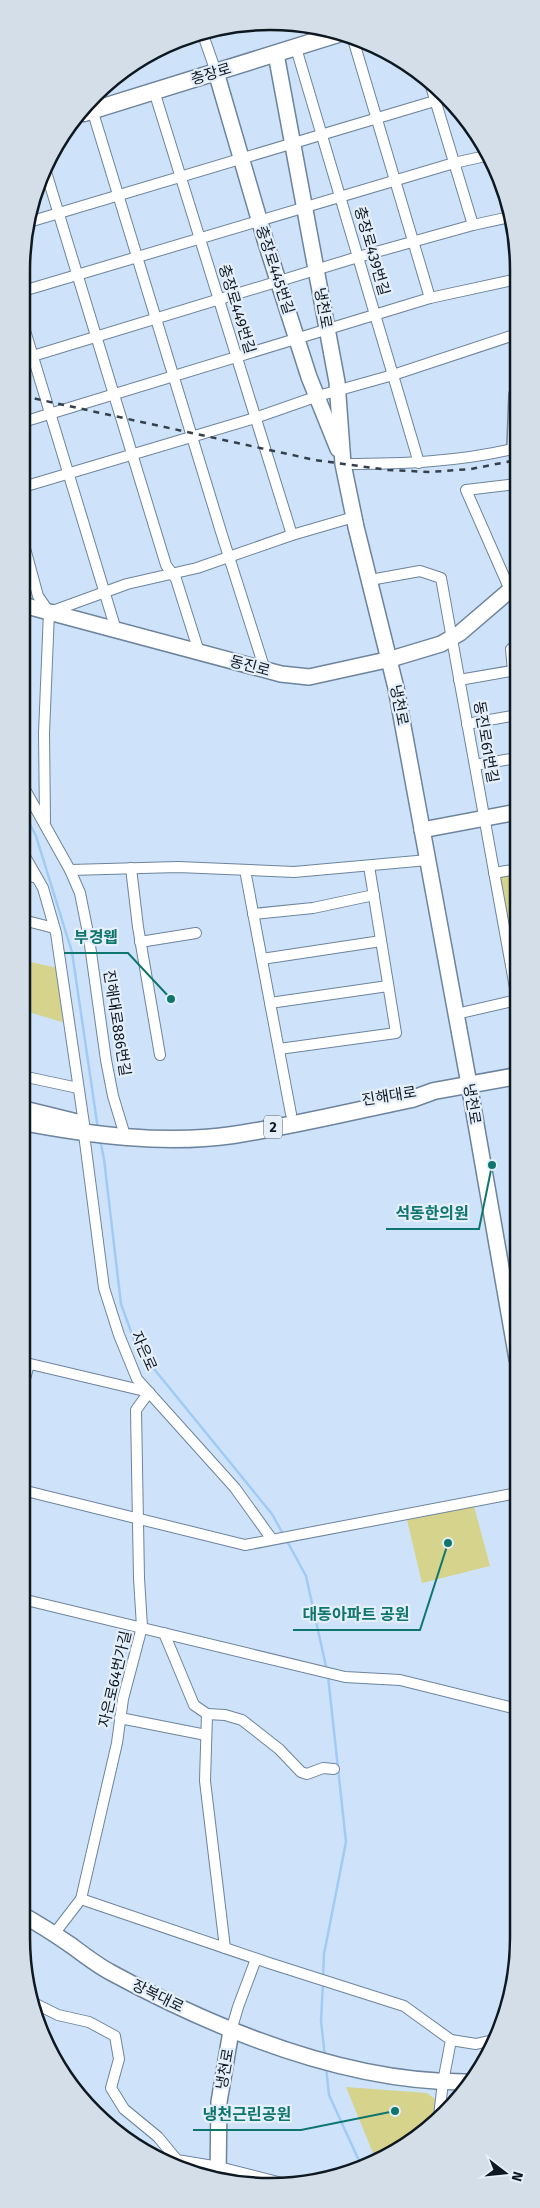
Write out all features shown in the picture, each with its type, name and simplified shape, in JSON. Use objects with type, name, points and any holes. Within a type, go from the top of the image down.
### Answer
[{"type":"main road","name":"충장로","points":[[94,108],[328,37]]},
{"type":"main road","name":"냉천로","points":[[276,54],[338,391],[343,464],[354,517],[390,660],[469,1084],[510,1319]]},
{"type":"main road","name":"충장로445번길","points":[[216,72],[278,282],[297,340],[343,464]]},
{"type":"main road","name":"동진로","points":[[30,607],[266,670],[309,677],[390,660],[441,644],[460,633],[510,590]]},
{"type":"main road","points":[[422,830],[510,813]]},
{"type":"main road","name":"2","points":[[434,1091],[510,1075]]},
{"type":"main road","name":"진해대로","points":[[114,1130],[180,1129],[230,1125],[408,1091],[434,1091]]},
{"type":"main road","name":"진해대로","points":[[114,1130],[179,1138],[232,1135],[412,1099],[434,1091]]},
{"type":"main road","name":"2","points":[[30,1112],[86,1129]]},
{"type":"main road","name":"2","points":[[30,1123],[114,1130]]},
{"type":"main road","name":"장복대로","points":[[30,1919],[108,1971],[231,2031],[305,2057],[355,2070],[442,2082]]},
{"type":"main road","name":"냉천로","points":[[218,2172],[219,2102],[231,2031]]},
{"type":"main road","points":[[442,2082],[462,2082]]},
{"type":"street","points":[[205,39],[216,72]]},
{"type":"street","points":[[355,46],[430,298]]},
{"type":"street","name":"충장로439번길","points":[[296,48],[419,464]]},
{"type":"street","name":"충장로449번길","points":[[154,91],[292,535]]},
{"type":"street","points":[[434,95],[473,225]]},
{"type":"street","points":[[36,220],[440,100]]},
{"type":"street","points":[[90,112],[118,195],[229,558],[266,670]]},
{"type":"street","points":[[30,289],[454,163],[481,157]]},
{"type":"street","points":[[48,178],[112,394],[166,565],[176,579],[199,652]]},
{"type":"street","points":[[30,356],[316,270],[473,225],[504,218]]},
{"type":"street","points":[[30,420],[328,331],[430,298],[510,280]]},
{"type":"street","points":[[30,485],[255,418],[318,396],[393,375],[510,336]]},
{"type":"street","points":[[30,362],[47,401],[116,630]]},
{"type":"street","points":[[343,464],[419,464],[449,461],[510,449]]},
{"type":"street","name":"동진로","points":[[510,485],[466,490],[510,581]]},
{"type":"street","points":[[49,612],[127,584],[173,574],[229,558],[292,535],[354,517]]},
{"type":"street","points":[[30,567],[38,596],[49,612],[44,733],[45,825]]},
{"type":"street","points":[[370,580],[420,571],[441,578],[452,637]]},
{"type":"street","name":"동진로61번길","points":[[452,637],[510,961]]},
{"type":"street","points":[[459,680],[510,672]]},
{"type":"street","points":[[467,724],[510,716]]},
{"type":"street","points":[[475,765],[510,759]]},
{"type":"street","name":"진해대로886번길","points":[[30,798],[70,870],[80,893],[113,1096],[114,1130]]},
{"type":"street","points":[[70,870],[131,868],[294,872],[428,860]]},
{"type":"street","name":"자은로","points":[[30,866],[43,888],[54,928],[86,1129],[104,1288],[119,1335],[137,1379],[235,1488],[271,1538]]},
{"type":"street","points":[[279,1049],[396,1033],[369,866]]},
{"type":"street","points":[[131,868],[132,891],[160,1055]]},
{"type":"street","points":[[245,870],[291,1114]]},
{"type":"street","points":[[494,872],[510,870]]},
{"type":"street","points":[[30,876],[37,878]]},
{"type":"street","points":[[253,914],[313,908],[374,895]]},
{"type":"street","points":[[30,922],[54,928]]},
{"type":"street","points":[[140,942],[196,933]]},
{"type":"street","points":[[262,959],[381,941]]},
{"type":"street","points":[[270,1002],[388,986]]},
{"type":"street","points":[[456,1014],[510,1002]]},
{"type":"street","points":[[30,1078],[78,1088]]},
{"type":"street","points":[[30,1364],[149,1392]]},
{"type":"street","name":"자은로64번가길","points":[[54,1934],[81,1898],[117,1743],[123,1699],[142,1627],[139,1578],[136,1410],[149,1392]]},
{"type":"street","points":[[30,1492],[245,1545],[271,1538],[510,1494]]},
{"type":"street","points":[[30,1601],[334,1674],[400,1680],[510,1707]]},
{"type":"street","points":[[164,1633],[194,1705],[207,1714],[225,1715],[242,1720],[279,1748],[301,1772],[306,1774],[323,1768],[334,1769]]},
{"type":"street","points":[[207,1714],[205,1781],[225,1948]]},
{"type":"street","points":[[120,1718],[206,1735]]},
{"type":"street","points":[[81,1898],[256,1959],[404,2006],[451,2040],[476,2044],[486,2042]]},
{"type":"street","points":[[231,2031],[256,1959]]},
{"type":"street","points":[[40,2006],[58,2015],[89,2022],[115,2036],[119,2059],[111,2088],[124,2109],[158,2137],[176,2159]]},
{"type":"street","points":[[440,2108],[442,2082],[451,2040]]},
{"type":"street","points":[[185,2162],[241,2176]]},
{"type":"shaded area","points":[[510,874],[510,935],[499,876]]},
{"type":"shaded area","points":[[30,962],[57,968],[64,1020],[62,1022],[30,1012]]},
{"type":"shaded area","points":[[474,1506],[490,1566],[422,1583],[407,1520]]},
{"type":"shaded area","points":[[346,2087],[427,2093],[435,2099],[433,2114],[403,2138],[373,2154]]},
{"type":"waterway","points":[[30,824],[36,836],[72,952],[98,1129]]},
{"type":"waterway","points":[[100,1139],[121,1304],[137,1348],[272,1514],[283,1534]]},
{"type":"waterway","points":[[287,1541],[306,1576],[327,1671]]},
{"type":"waterway","points":[[323,1977],[324,1954],[346,1842],[328,1676]]},
{"type":"waterway","points":[[323,1983],[321,2021],[325,2057]]},
{"type":"waterway","points":[[326,2067],[329,2095],[359,2161]]},
{"type":"railway","points":[[30,398],[315,460],[388,470],[430,472],[471,469],[510,461]]},
{"type":"place","name":"부경웹","points":[[171,999]]},
{"type":"place","name":"석동한의원","points":[[492,1165]]},
{"type":"place","name":"대동아파트 공원","points":[[448,1543]]},
{"type":"place","name":"냉천근린공원","points":[[395,2111]]}]
